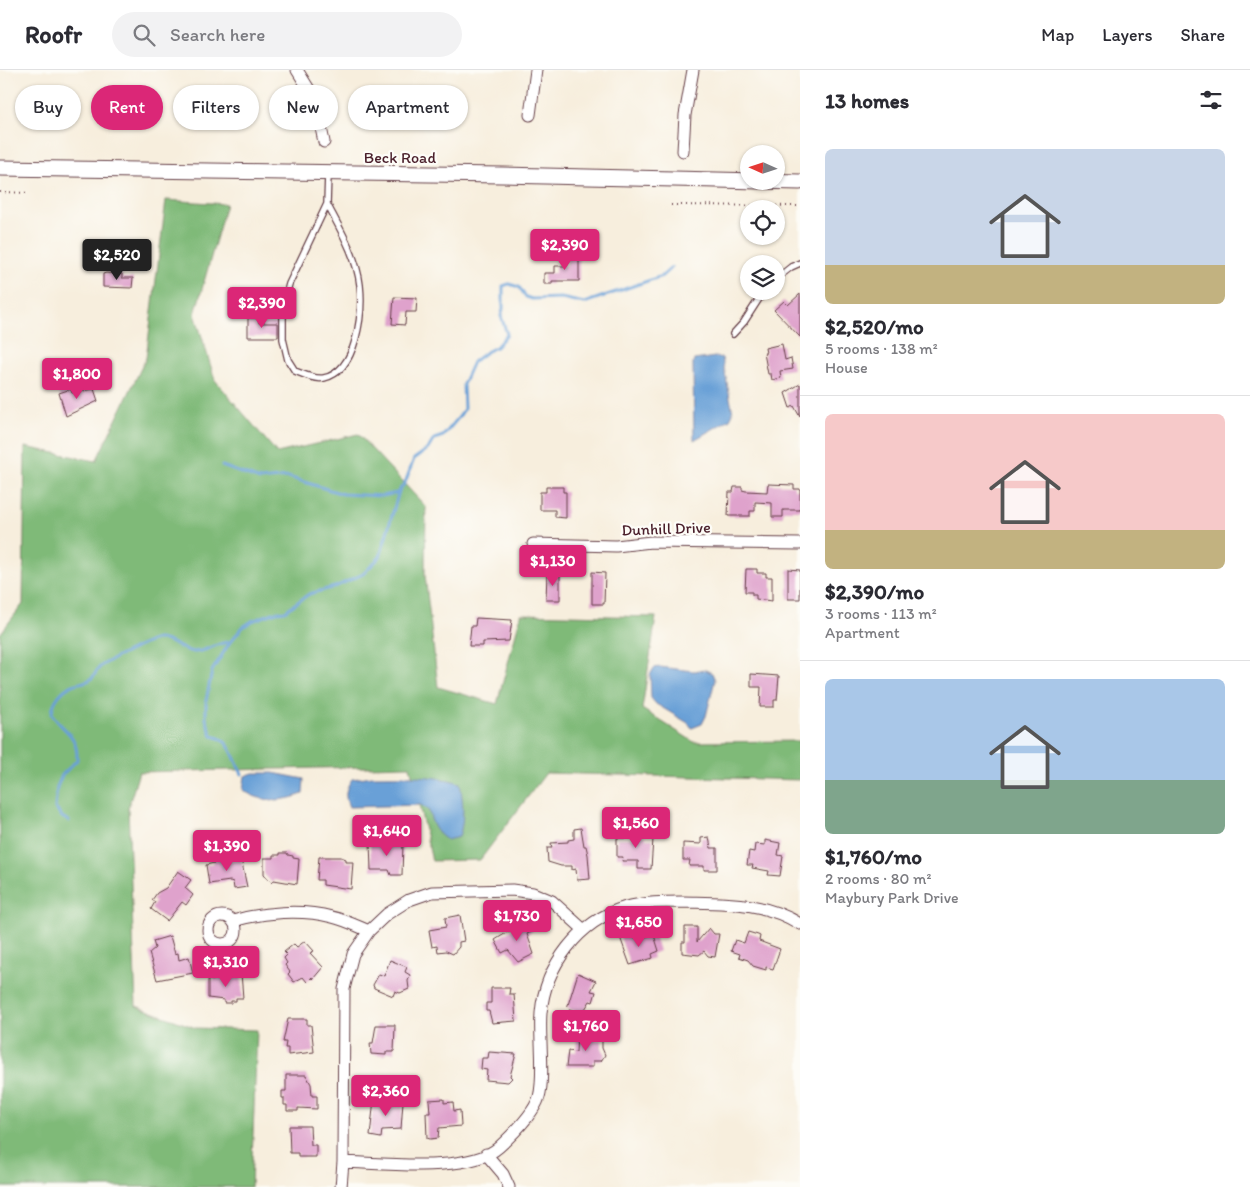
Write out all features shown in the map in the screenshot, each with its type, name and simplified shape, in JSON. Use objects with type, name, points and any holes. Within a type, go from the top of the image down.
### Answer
[{"type":"main road","name":"Beck Road","points":[[0,168],[502,175],[800,182]]},
{"type":"street","points":[[297,70],[315,99],[324,142]]},
{"type":"street","points":[[530,115],[536,70]]},
{"type":"street","points":[[683,151],[685,115],[693,70]]},
{"type":"street","name":"Dunhill Drive","points":[[533,544],[616,546],[651,542],[800,544]]},
{"type":"street","points":[[341,1187],[343,1162],[344,989],[353,954],[368,931],[387,914],[410,900],[432,892],[512,890],[533,893],[552,901],[584,930]]},
{"type":"street","points":[[343,1162],[450,1164],[475,1160],[498,1148],[530,1113],[539,1097],[540,1015],[545,991],[553,970],[565,950],[584,930],[624,908],[660,902],[741,903],[773,911],[800,924]]},
{"type":"street","points":[[233,921],[266,914],[318,914],[334,917],[368,931]]},
{"type":"street","points":[[486,1154],[503,1174],[509,1187]]},
{"type":"lane","points":[[327,204],[350,251],[360,285],[360,309],[353,351],[337,373],[324,378],[295,371],[288,360],[282,324],[289,284],[327,204],[328,174]]},
{"type":"lane","points":[[785,272],[800,263]]},
{"type":"lane","points":[[733,334],[744,322],[758,300]]},
{"type":"path","points":[[0,192],[30,193]]},
{"type":"path","points":[[671,205],[800,206]]},
{"type":"green space","points":[[166,200],[226,204],[195,314],[215,380],[277,453],[358,434],[426,507],[425,575],[438,687],[497,704],[521,614],[656,617],[642,709],[694,742],[800,741],[800,780],[546,773],[480,860],[432,861],[410,766],[139,772],[128,808],[136,1006],[196,1028],[257,1030],[251,1187],[0,1187],[0,634],[23,604],[25,447],[96,461],[146,358]]},
{"type":"water","points":[[722,358],[733,413],[730,419],[694,440],[693,363],[694,360]]},
{"type":"water","points":[[654,668],[693,671],[706,670],[712,673],[715,680],[706,716],[702,724],[692,728],[688,723],[656,704],[651,698],[650,675]]},
{"type":"water","points":[[253,773],[273,773],[304,779],[303,794],[280,800],[257,797],[243,790],[245,776]]},
{"type":"water","points":[[372,776],[427,777],[460,783],[463,810],[459,837],[447,840],[443,837],[431,820],[429,811],[421,805],[349,807],[346,793],[352,779]]},
{"type":"building","points":[[567,254],[579,254],[579,281],[552,281],[552,284],[544,284],[544,273],[555,273],[555,266],[567,266]]},
{"type":"building","points":[[103,274],[122,274],[122,278],[133,278],[132,288],[103,287]]},
{"type":"building","points":[[800,294],[800,337],[774,310],[784,301],[788,305]]},
{"type":"building","points":[[394,297],[417,298],[416,312],[406,312],[405,325],[392,324]]},
{"type":"building","points":[[248,318],[259,318],[259,323],[278,323],[278,337],[248,337]]},
{"type":"building","points":[[782,344],[785,360],[791,358],[793,369],[780,371],[781,378],[772,380],[771,374],[768,374],[764,353],[766,353],[765,348]]},
{"type":"building","points":[[800,384],[800,417],[794,406],[790,408],[785,393]]},
{"type":"building","points":[[71,389],[72,393],[94,389],[98,401],[66,416],[59,393]]},
{"type":"building","points":[[768,484],[794,485],[794,489],[800,489],[800,510],[783,510],[783,517],[772,517],[772,503],[755,502],[755,511],[750,511],[750,516],[728,516],[729,492],[733,492],[734,487],[742,487],[742,490],[746,491],[767,492]]},
{"type":"building","points":[[546,487],[563,487],[563,492],[566,492],[566,518],[555,517],[555,510],[540,510],[540,492],[546,492]]},
{"type":"building","points":[[746,569],[757,569],[757,573],[766,573],[766,577],[772,577],[772,601],[756,599],[756,595],[752,595],[752,592],[745,592]]},
{"type":"building","points":[[788,569],[800,570],[800,599],[788,599]]},
{"type":"building","points":[[592,572],[605,573],[604,604],[592,604]]},
{"type":"building","points":[[547,573],[560,574],[560,600],[546,600]]},
{"type":"building","points":[[476,618],[512,620],[509,641],[483,642],[483,646],[469,646],[471,626],[475,626]]},
{"type":"building","points":[[751,674],[779,676],[777,700],[774,700],[774,707],[760,707],[761,687],[751,687]]},
{"type":"building","points":[[633,827],[642,827],[642,836],[645,836],[646,839],[653,839],[651,869],[638,869],[638,861],[622,861],[623,857],[617,857],[617,838],[633,838]]},
{"type":"building","points":[[581,828],[584,846],[586,846],[588,855],[590,879],[577,880],[576,869],[572,870],[572,866],[561,866],[548,862],[547,848],[552,848],[551,843],[568,842],[568,840],[574,839],[574,829]]},
{"type":"building","points":[[709,837],[711,848],[717,848],[717,870],[704,870],[704,866],[689,866],[690,860],[683,860],[683,843],[701,844],[701,838]]},
{"type":"building","points":[[374,840],[403,844],[402,875],[391,875],[389,870],[371,870],[370,842]]},
{"type":"building","points":[[765,840],[780,843],[778,855],[783,856],[780,876],[768,875],[769,871],[752,868],[753,865],[747,865],[749,851],[754,852],[755,844],[765,845]]},
{"type":"building","points":[[280,853],[287,853],[293,856],[293,858],[299,859],[297,884],[274,880],[272,883],[264,874],[264,858],[273,858],[273,855],[280,855]]},
{"type":"building","points":[[225,857],[231,860],[241,859],[247,887],[234,889],[233,882],[230,881],[209,884],[206,865],[214,863],[213,860],[217,858]]},
{"type":"building","points":[[319,857],[341,857],[346,859],[346,862],[353,862],[351,889],[323,885],[323,880],[317,880]]},
{"type":"building","points":[[178,871],[191,880],[185,888],[193,895],[186,905],[182,902],[167,921],[151,909],[155,902],[152,900],[157,893],[166,888]]},
{"type":"building","points":[[460,915],[464,941],[459,942],[459,947],[453,954],[446,951],[438,952],[437,946],[432,947],[429,930],[446,927],[445,918]]},
{"type":"building","points":[[527,920],[533,931],[527,934],[534,954],[518,962],[508,950],[502,953],[495,940]]},
{"type":"building","points":[[685,927],[697,927],[697,942],[709,928],[714,934],[719,934],[715,957],[708,956],[704,951],[699,955],[682,953],[682,942],[685,942]]},
{"type":"building","points":[[748,932],[760,936],[759,941],[780,949],[773,969],[766,967],[766,970],[753,966],[748,960],[739,957],[740,954],[731,951],[735,940],[744,943]]},
{"type":"building","points":[[631,933],[634,938],[654,935],[659,951],[652,954],[653,958],[630,965],[620,937]]},
{"type":"building","points":[[170,936],[175,954],[178,953],[179,960],[189,957],[193,973],[157,980],[149,953],[155,948],[153,941]]},
{"type":"building","points":[[305,941],[314,951],[310,953],[323,967],[313,979],[312,977],[307,982],[303,977],[294,982],[288,974],[290,972],[285,965],[287,963],[284,958],[287,955],[284,952],[294,944],[297,947]]},
{"type":"building","points":[[390,960],[407,967],[405,972],[410,975],[408,981],[409,989],[400,993],[395,991],[393,996],[374,988],[373,985],[379,974],[384,976]]},
{"type":"building","points":[[229,973],[241,973],[243,998],[236,998],[236,1001],[231,1001],[231,1003],[224,1003],[224,1000],[208,998],[208,980],[214,980],[214,975],[229,975]]},
{"type":"building","points":[[578,973],[596,981],[591,991],[596,992],[593,1002],[590,1001],[582,1014],[567,1008]]},
{"type":"building","points":[[491,988],[510,988],[509,994],[514,994],[516,1021],[492,1023],[489,1011],[486,1011],[486,1003],[491,1003]]},
{"type":"building","points":[[288,1019],[307,1019],[307,1025],[311,1025],[314,1052],[288,1055],[288,1048],[285,1048],[286,1042],[283,1042]]},
{"type":"building","points":[[376,1025],[395,1025],[394,1052],[386,1052],[386,1055],[371,1054],[370,1043],[373,1043]]},
{"type":"building","points":[[577,1034],[596,1034],[596,1040],[602,1040],[602,1048],[605,1055],[601,1061],[593,1061],[593,1067],[566,1067],[568,1051],[576,1052]]},
{"type":"building","points":[[489,1052],[516,1054],[510,1076],[512,1078],[508,1082],[486,1080],[487,1070],[481,1069],[482,1058],[488,1058]]},
{"type":"building","points":[[286,1075],[306,1075],[311,1084],[312,1096],[317,1096],[317,1109],[298,1108],[298,1111],[287,1111],[287,1105],[284,1105],[284,1098],[282,1098],[282,1091],[286,1091]]},
{"type":"building","points":[[374,1099],[403,1102],[401,1129],[382,1130],[381,1138],[370,1136]]},
{"type":"building","points":[[444,1099],[444,1103],[453,1102],[454,1111],[460,1110],[461,1126],[439,1128],[438,1138],[427,1138],[426,1113],[430,1113],[429,1100]]},
{"type":"building","points":[[289,1126],[310,1126],[311,1145],[316,1145],[316,1157],[298,1157],[298,1153],[290,1153]]},
{"type":"waterway","points":[[222,466],[260,480],[288,477],[343,494],[382,496],[397,493],[405,483],[414,459],[428,449],[434,439],[443,436],[464,409],[463,384],[473,362],[496,347],[507,334],[501,316],[503,309],[503,286],[509,284],[519,287],[526,297],[532,299],[561,298],[584,303],[662,276],[672,267]]},
{"type":"waterway","points":[[242,774],[228,745],[219,738],[212,736],[206,719],[206,701],[212,671],[230,642],[243,627],[252,621],[276,612],[285,611],[309,594],[335,587],[363,574],[380,557],[399,491]]},
{"type":"waterway","points":[[69,821],[62,817],[55,808],[57,787],[62,775],[77,760],[77,751],[72,738],[52,714],[55,701],[61,693],[73,685],[91,679],[99,668],[110,661],[154,640],[163,640],[194,652],[230,642]]}]
